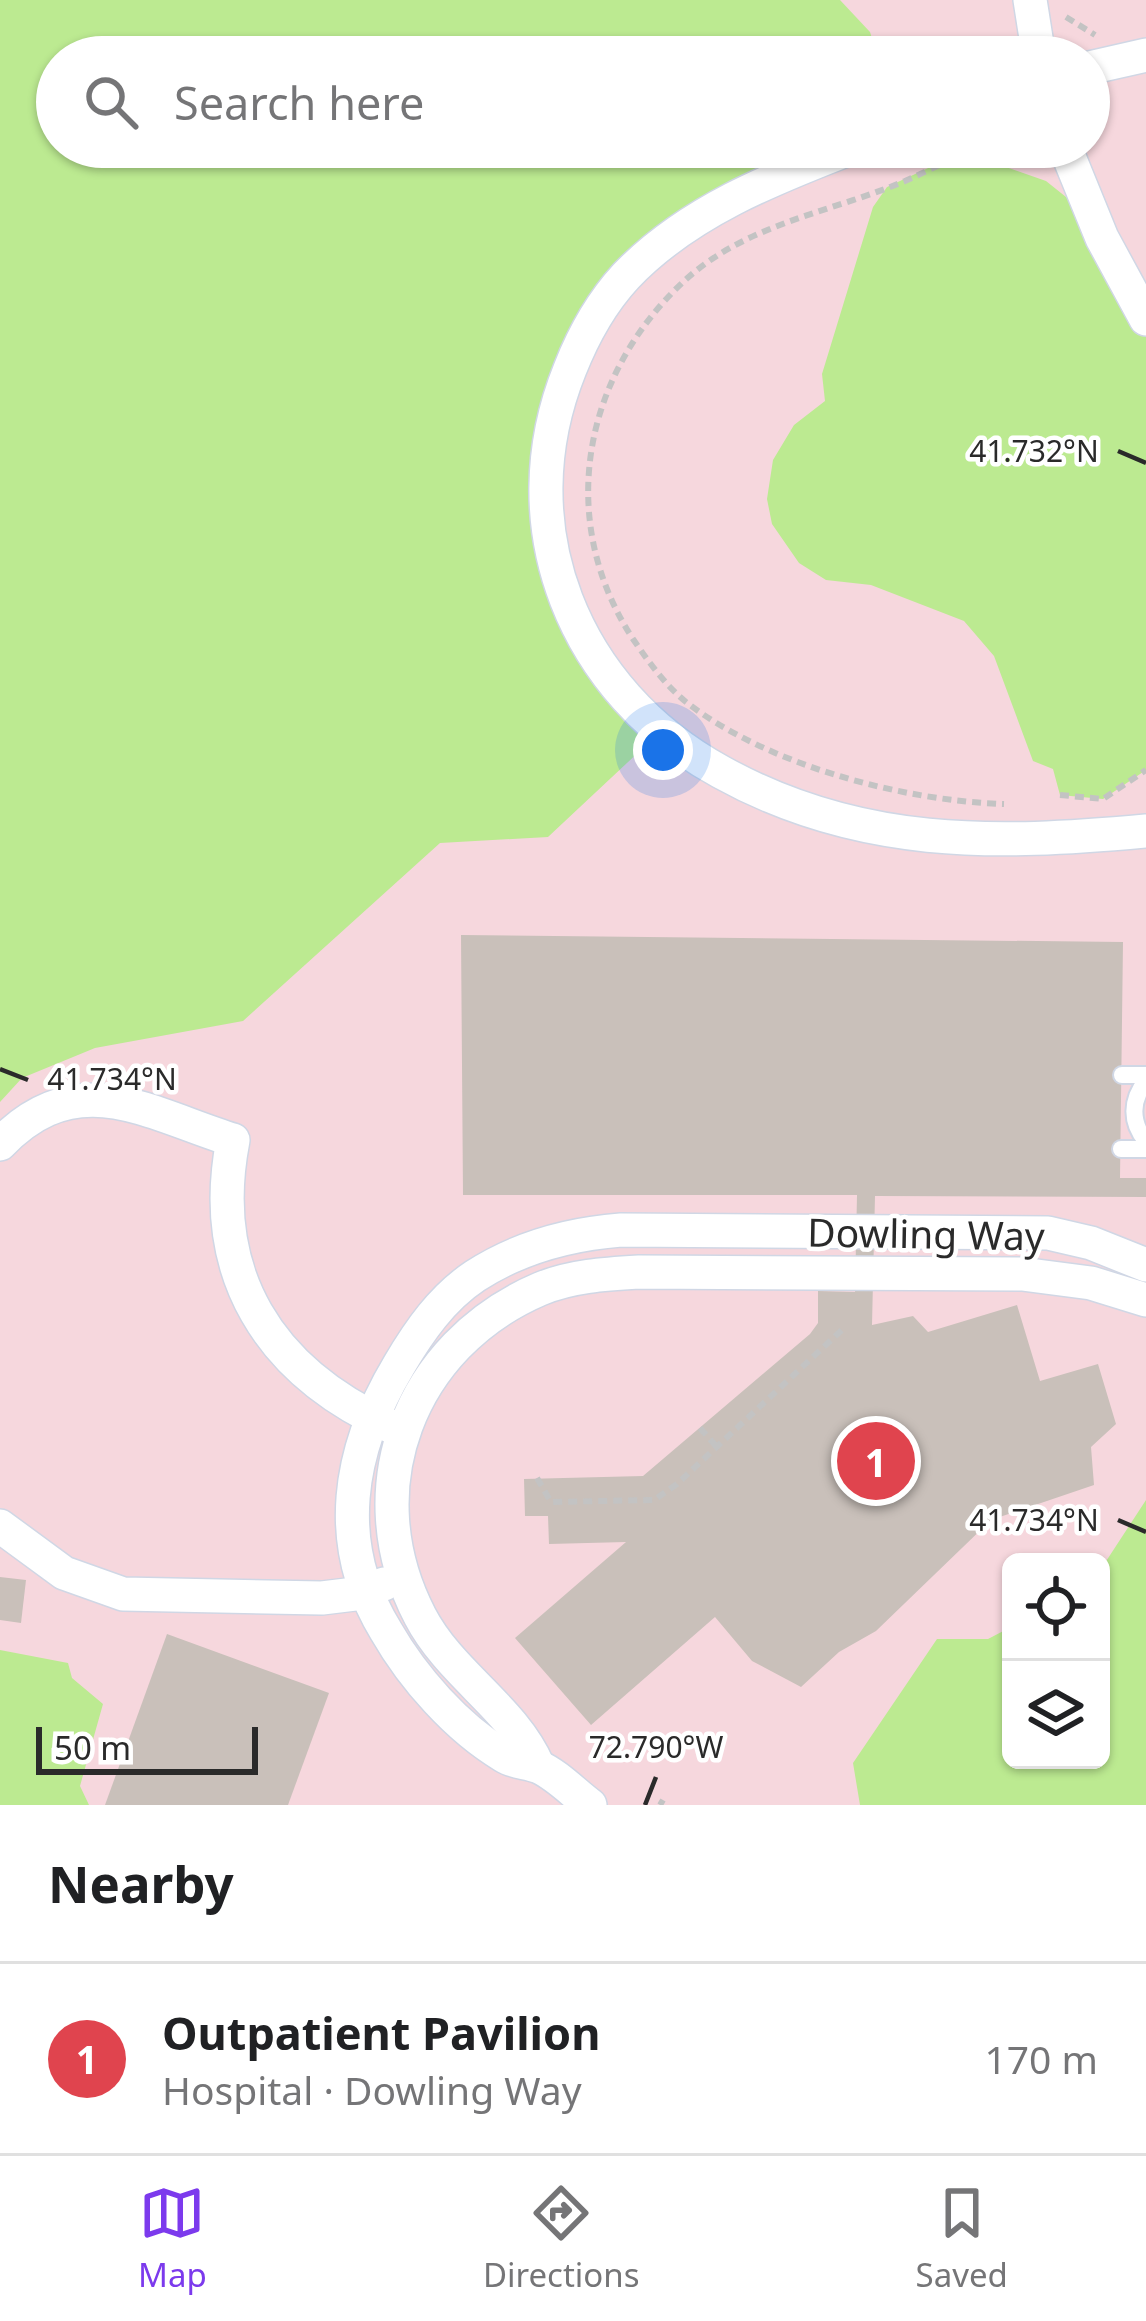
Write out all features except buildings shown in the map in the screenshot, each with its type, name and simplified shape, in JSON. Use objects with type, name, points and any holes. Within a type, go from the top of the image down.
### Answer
[{"type":"street","points":[[1041,36],[1044,2]]},
{"type":"street","points":[[1110,64],[1146,56]]},
{"type":"street","points":[[805,168],[689,224],[624,278],[592,322],[563,386],[548,448],[547,512],[566,599],[594,658],[628,702],[697,759],[758,790],[827,816],[924,838],[1023,841],[1146,832]]},
{"type":"street","points":[[1074,168],[1102,238],[1146,319]]},
{"type":"street","points":[[0,1144],[44,1111],[101,1098],[233,1140],[227,1186],[229,1232],[248,1299],[270,1337],[297,1367],[371,1418],[403,1432]]},
{"type":"street","name":"Dowling Way","points":[[772,1230],[773,1272]]},
{"type":"street","name":"Dowling Way","points":[[538,1766],[507,1758],[436,1696],[388,1635],[353,1550],[350,1505],[356,1464],[371,1418],[404,1357],[440,1306],[473,1277],[554,1240],[597,1232],[1048,1233],[1091,1243],[1146,1265]]},
{"type":"street","name":"Dowling Way","points":[[538,1766],[524,1738],[436,1643],[404,1576],[394,1539],[393,1465],[403,1432],[429,1382],[464,1340],[498,1312],[544,1288],[612,1273],[1022,1274],[1091,1283],[1146,1300]]},
{"type":"street","points":[[0,1526],[64,1573],[123,1594],[322,1598],[366,1591],[404,1576]]},
{"type":"street","points":[[538,1766],[590,1805]]},
{"type":"lane","points":[[1121,1150],[1146,1145],[1134,1119],[1134,1105],[1146,1078],[1122,1075]]},
{"type":"path","points":[[1044,2],[1081,30],[1109,35]]},
{"type":"path","points":[[933,168],[756,234],[685,280],[629,344],[609,383],[596,426],[587,494],[596,556],[608,592],[651,666],[685,701],[735,733],[834,774],[950,799],[1009,805]]},
{"type":"path","points":[[1060,795],[1103,799],[1146,770]]},
{"type":"path","points":[[537,1478],[551,1502],[654,1500],[705,1459],[844,1328]]},
{"type":"path","points":[[798,1372],[807,1381]]},
{"type":"path","points":[[700,1428],[717,1447]]},
{"type":"path","points":[[705,1459],[714,1469]]},
{"type":"shaded area","points":[[753,0],[1146,0],[1146,1805],[0,1805],[0,1039],[504,168],[1110,168],[1110,36],[695,36]]},
{"type":"green space","points":[[0,0],[840,0],[871,36],[36,36],[36,168],[814,168],[686,227],[610,292],[560,389],[553,578],[654,728],[643,748],[548,837],[440,843],[243,1021],[95,1048],[22,1078],[0,1102]]},
{"type":"green space","points":[[928,168],[1009,168],[1046,181],[1076,205],[1146,324],[1146,770],[1103,799],[1060,795],[1053,769],[1033,761],[994,656],[964,621],[871,585],[826,580],[799,563],[772,524],[767,499],[773,460],[794,425],[825,401],[822,374],[873,207],[887,187]]},
{"type":"green space","points":[[1146,1500],[1146,1805],[860,1805],[853,1763],[937,1639],[988,1639],[1002,1632],[1002,1769],[1110,1769],[1110,1555]]},
{"type":"green space","points":[[0,1650],[68,1663],[72,1678],[103,1704],[80,1786],[89,1805],[0,1805]]},
{"type":"place","name":"Outpatient Pavilion","points":[[876,1461]]}]
